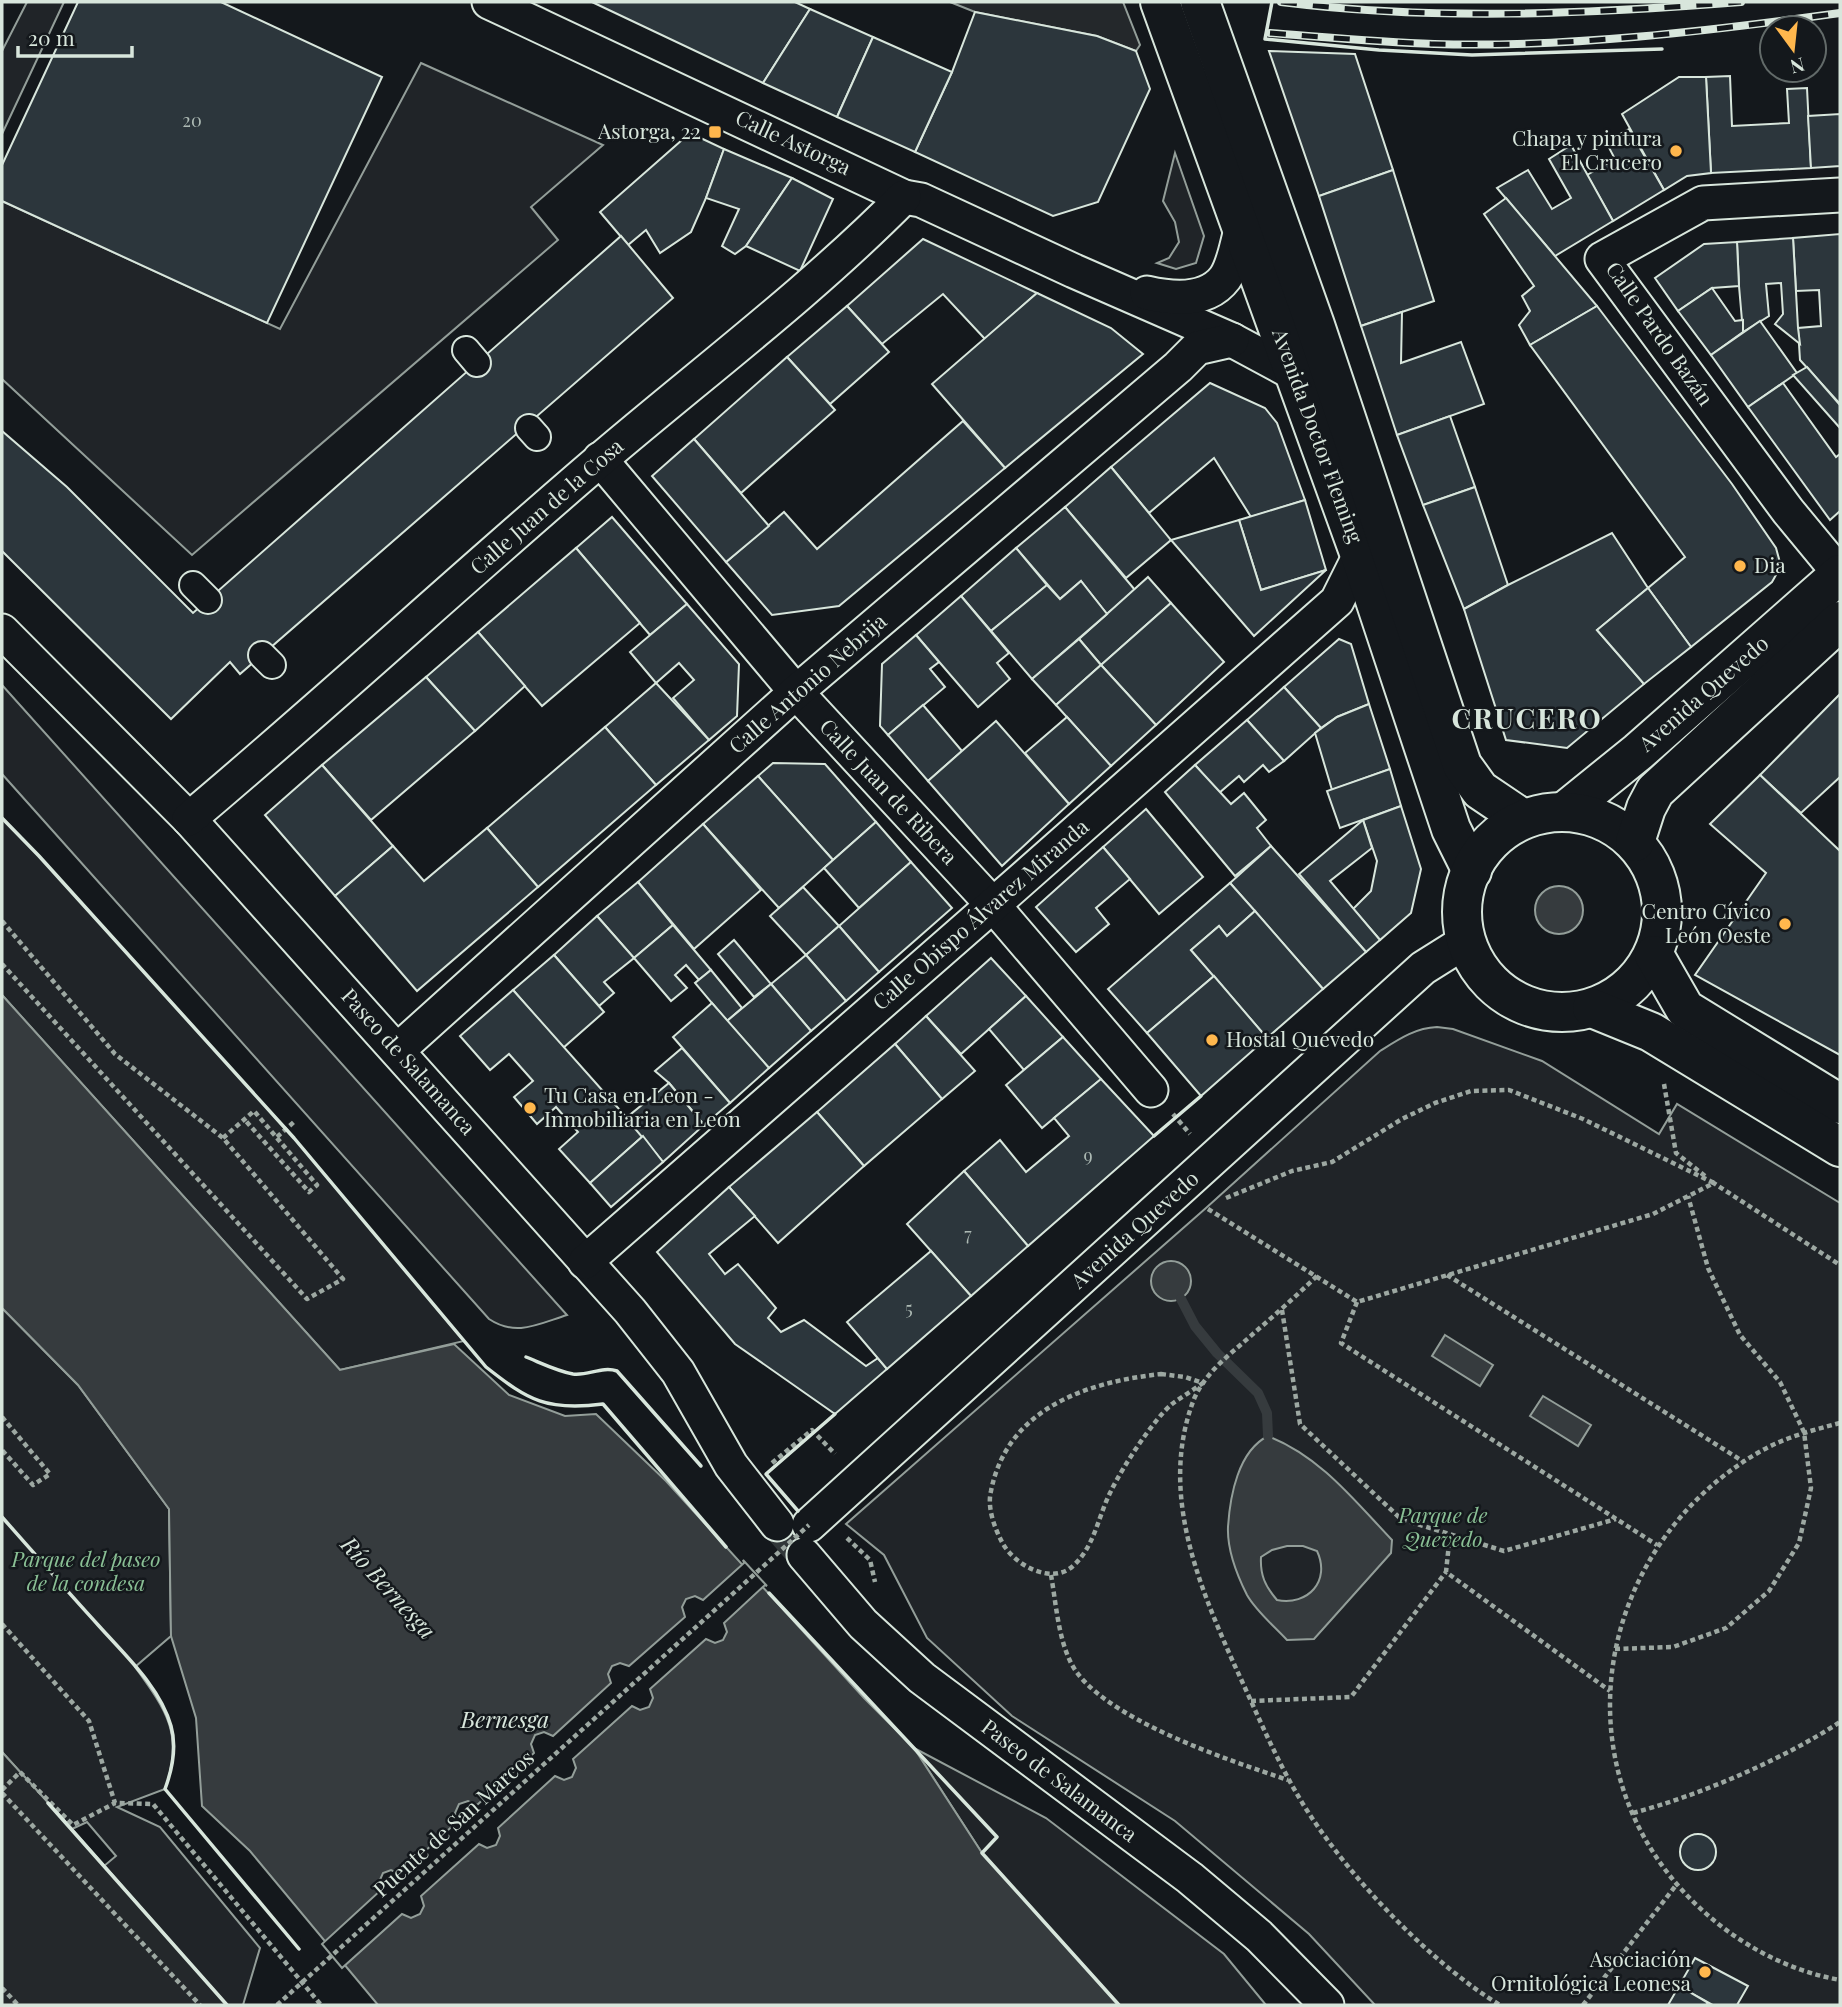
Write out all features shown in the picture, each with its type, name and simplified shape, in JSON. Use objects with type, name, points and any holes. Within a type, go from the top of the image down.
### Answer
[{"type":"main road","name":"Avenida Doctor Fleming","points":[[1160,2],[1360,555],[1451,829],[1472,871]]},
{"type":"main road","name":"Avenida Doctor Fleming","points":[[1200,2],[1315,325],[1462,765],[1480,790],[1522,819]]},
{"type":"main road","name":"Avenida Quevedo","points":[[1565,811],[1638,752],[1840,574]]},
{"type":"main road","name":"Avenida Quevedo","points":[[1635,842],[1646,808],[1655,791],[1840,621]]},
{"type":"main road","points":[[1565,811],[1584,812],[1620,827],[1645,852],[1653,869],[1662,912],[1654,955],[1622,993],[1592,1008],[1554,1013],[1519,1005],[1495,989],[1483,975],[1466,941],[1462,905],[1472,871],[1492,842],[1522,819],[1539,813],[1565,811]]},
{"type":"main road","points":[[1654,955],[1685,1009],[1840,1104]]},
{"type":"main road","points":[[1592,1008],[1651,1032],[1840,1147]]},
{"type":"street","name":"Calle Astorga","points":[[489,2],[904,197],[921,200],[1232,340],[1295,374]]},
{"type":"street","name":"Calle Pardo Bazán","points":[[1840,195],[1703,203],[1602,260],[1788,511],[1840,574]]},
{"type":"street","name":"Calle Juan de la Cosa","points":[[189,819],[600,460],[867,234],[904,197]]},
{"type":"street","name":"Calle Astorga","points":[[1097,281],[1155,295],[1192,298],[1212,289],[1225,278],[1241,230]]},
{"type":"street","name":"Calle Antonio Nebrija","points":[[398,1050],[796,692],[1197,348],[1232,340]]},
{"type":"street","name":"Calle Juan de Ribera","points":[[600,460],[796,692],[993,905],[1152,1090]]},
{"type":"street","name":"Calle Obispo Álvarez Miranda","points":[[585,1262],[1336,601],[1360,555]]},
{"type":"street","name":"Paseo de Salamanca","points":[[2,631],[189,819],[630,1311],[678,1372],[731,1465],[803,1529],[863,1625],[922,1678],[1191,1878],[1259,1936],[1325,2003]]},
{"type":"street","name":"Avenida Quevedo","points":[[803,1529],[1423,968],[1466,941]]},
{"type":"path","points":[[2,921],[114,1054],[223,1138],[343,1279],[307,1299],[2,964]]},
{"type":"path","points":[[1662,1075],[1676,1153],[1714,1183],[1840,1265]]},
{"type":"path","points":[[1152,1090],[1213,1159]]},
{"type":"path","points":[[1357,1302],[1206,1208],[1248,1187],[1292,1171],[1332,1163],[1434,1102],[1471,1091],[1509,1090],[1545,1102],[1714,1183]]},
{"type":"path","points":[[223,1138],[254,1111],[317,1185],[309,1192],[245,1120]]},
{"type":"path","points":[[277,1137],[295,1121]]},
{"type":"path","points":[[1357,1302],[1653,1214],[1714,1183]]},
{"type":"path","points":[[1615,1650],[1673,1647],[1726,1628],[1769,1591],[1799,1543],[1811,1488],[1804,1432],[1780,1382],[1741,1335],[1708,1268],[1688,1196]]},
{"type":"path","points":[[1446,1274],[1744,1462]]},
{"type":"path","points":[[1317,1276],[1212,1371],[1195,1398],[1181,1453],[1179,1483],[1185,1536],[1199,1581],[1251,1701],[1289,1780],[1327,1839],[1404,1928],[1478,1992],[1500,2005]]},
{"type":"path","points":[[1357,1302],[1341,1343],[1657,1545]]},
{"type":"path","points":[[1282,1309],[1300,1424],[1401,1520],[1504,1550],[1616,1519]]},
{"type":"path","points":[[1161,1374],[1203,1383],[1171,1406],[1135,1450],[1110,1492],[1089,1545],[1073,1566],[1064,1572],[1051,1575],[1020,1562],[1003,1544],[993,1523],[989,1500],[994,1472],[1007,1446],[1033,1417],[1077,1393],[1128,1377],[1161,1374]]},
{"type":"path","points":[[2,1417],[50,1474],[33,1485],[2,1450]]},
{"type":"path","points":[[1840,1423],[1804,1432],[1763,1450],[1744,1462],[1711,1485],[1657,1545],[1625,1612],[1615,1650],[1611,1692],[1614,1749],[1621,1782],[1649,1847],[1677,1884],[1695,1905],[1723,1929],[1754,1949],[1787,1965],[1840,1980]]},
{"type":"path","points":[[767,1468],[812,1430],[858,1480]]},
{"type":"path","points":[[803,1529],[870,1560],[876,1583]]},
{"type":"path","name":"Puente de San Marcos","points":[[277,2005],[803,1529]]},
{"type":"path","points":[[1251,1701],[1352,1697],[1446,1573],[1450,1534]]},
{"type":"path","points":[[1446,1573],[1611,1692]]},
{"type":"path","points":[[1051,1575],[1064,1646],[1072,1665],[1089,1686],[1121,1710],[1215,1755],[1289,1780]]},
{"type":"path","points":[[2,1623],[89,1721],[115,1803]]},
{"type":"path","points":[[1633,1813],[1673,1801],[1746,1771],[1803,1744],[1840,1722]]},
{"type":"path","points":[[200,2005],[2,1791],[20,1772],[73,1825],[115,1803],[153,1804],[321,2005]]},
{"type":"path","points":[[1583,2005],[1677,1884]]},
{"type":"path","points":[[2,1988],[18,2005]]},
{"type":"green space","points":[[27,2],[64,2],[2,134],[2,51]]},
{"type":"green space","points":[[421,63],[603,145],[531,207],[558,240],[192,555],[2,379],[2,201],[280,329]]},
{"type":"green space","points":[[1175,153],[1204,236],[1196,263],[1176,269],[1157,263],[1169,258],[1179,242],[1175,222],[1163,201]]},
{"type":"green space","points":[[2,685],[567,1315],[518,1328],[489,1319],[2,774]]},
{"type":"green space","points":[[2,818],[294,1138],[464,1341],[340,1370],[2,995]]},
{"type":"green space","name":"Parque de Quevedo","points":[[1437,1027],[1453,1029],[1542,1061],[1659,1134],[1677,1104],[1840,1203],[1840,2005],[1375,2005],[1309,1934],[1175,1821],[1012,1716],[927,1638],[884,1555],[846,1524],[1206,1208],[1380,1051],[1414,1032]]},
{"type":"green space","name":"Parque del paseo de la condesa","points":[[2,1308],[78,1385],[169,1509],[171,1636],[135,1667],[164,1711],[172,1738],[173,1753],[165,1789],[117,1807],[160,1827],[260,1948],[243,2005],[227,2005],[104,1866],[116,1856],[87,1822],[72,1829],[2,1752]]},
{"type":"green space","points":[[914,1748],[1046,1818],[1224,1954],[1266,2005],[1119,2005],[982,1853]]},
{"type":"shaded area","points":[[950,2],[1123,2],[1140,45],[1136,51],[1097,36],[975,12]]},
{"type":"shaded area","points":[[2,1752],[72,1829],[227,2005],[2,2005]]},
{"type":"water","points":[[1559,886],[1568,887],[1576,893],[1582,901],[1582,919],[1576,927],[1568,933],[1559,934],[1550,933],[1542,927],[1536,919],[1535,910],[1536,901],[1542,893],[1550,887]]},
{"type":"water","name":"Bernesga","points":[[2,995],[340,1370],[454,1344],[509,1395],[565,1416],[596,1414],[666,1481],[864,1698],[914,1748],[982,1853],[1119,2005],[378,2005],[250,1851],[202,1806],[196,1718],[171,1636],[169,1509],[78,1385],[2,1308]]},
{"type":"water","points":[[1171,1261],[1179,1262],[1185,1267],[1190,1273],[1190,1289],[1185,1295],[1179,1300],[1171,1301],[1163,1300],[1157,1295],[1152,1289],[1151,1281],[1152,1273],[1157,1267],[1163,1262]]},
{"type":"water","points":[[1445,1335],[1493,1365],[1480,1386],[1432,1356]]},
{"type":"water","points":[[1543,1396],[1591,1425],[1578,1446],[1530,1416]]},
{"type":"water","points":[[1268,1436],[1304,1455],[1336,1481],[1392,1540],[1391,1553],[1314,1639],[1287,1640],[1251,1601],[1233,1562],[1228,1536],[1231,1502],[1243,1463],[1258,1443]],"holes":[[[1287,1546],[1303,1546],[1317,1551],[1321,1562],[1319,1581],[1307,1595],[1288,1601],[1277,1600],[1264,1580],[1261,1557],[1272,1550]]]},
{"type":"pier","points":[[743,1560],[767,1586],[724,1623],[727,1632],[723,1640],[715,1643],[706,1639],[650,1689],[653,1698],[649,1707],[640,1710],[632,1706],[573,1759],[576,1768],[572,1777],[564,1780],[555,1776],[498,1828],[500,1836],[496,1845],[487,1848],[479,1844],[421,1896],[424,1906],[420,1914],[411,1918],[402,1914],[342,1968],[322,1944],[381,1890],[379,1882],[383,1873],[391,1870],[400,1874],[458,1821],[455,1813],[459,1804],[468,1801],[477,1805],[534,1753],[531,1744],[535,1735],[544,1732],[553,1736],[611,1683],[608,1674],[612,1666],[620,1663],[629,1666],[685,1617],[682,1607],[686,1599],[695,1596],[703,1600],[744,1563]]},
{"type":"building","points":[[78,2],[221,2],[382,77],[267,323],[2,201],[2,165]]},
{"type":"building","points":[[592,2],[795,2],[810,9],[763,83]]},
{"type":"building","points":[[810,9],[873,37],[837,117],[763,83]]},
{"type":"building","points":[[975,12],[1097,36],[1136,51],[1150,89],[1098,202],[1053,216],[915,152],[952,72]]},
{"type":"building","points":[[873,37],[952,72],[915,152],[837,117]]},
{"type":"building","points":[[1269,51],[1355,54],[1393,170],[1319,196]]},
{"type":"building","points":[[1730,76],[1732,126],[1789,123],[1787,89],[1807,88],[1811,168],[1711,173],[1706,77]]},
{"type":"building","name":"Chapa y pintura El Crucero","points":[[1679,77],[1706,77],[1711,173],[1687,176],[1664,190],[1622,114]]},
{"type":"building","points":[[1840,114],[1840,166],[1811,168],[1808,116]]},
{"type":"building","points":[[1629,129],[1664,190],[1613,221],[1587,175],[1615,159],[1606,142]]},
{"type":"building","points":[[690,133],[724,149],[691,232],[660,253],[646,230],[628,245],[600,212]]},
{"type":"building","points":[[1571,145],[1613,221],[1555,256],[1497,188],[1528,170],[1552,209],[1571,198],[1549,159]]},
{"type":"building","points":[[724,149],[792,178],[746,246],[735,254],[722,246],[739,209],[706,198]]},
{"type":"building","points":[[1393,170],[1434,301],[1361,326],[1319,196]]},
{"type":"building","points":[[792,178],[833,199],[800,271],[746,246]]},
{"type":"building","points":[[1506,198],[1597,306],[1530,345],[1519,325],[1530,311],[1522,296],[1534,286],[1484,214]]},
{"type":"building","points":[[1840,234],[1840,404],[1800,360],[1798,328],[1821,326],[1819,290],[1796,291],[1793,238]]},
{"type":"building","points":[[621,236],[673,298],[240,674],[230,662],[171,719],[2,551],[2,431],[67,487],[193,613]]},
{"type":"building","points":[[1793,238],[1800,344],[1775,324],[1783,314],[1781,283],[1766,284],[1769,316],[1743,332],[1737,242]]},
{"type":"building","points":[[923,239],[1037,293],[985,339],[943,294],[882,344],[847,306]]},
{"type":"building","points":[[1737,242],[1739,286],[1712,288],[1678,311],[1655,278],[1704,244]]},
{"type":"building","points":[[1712,288],[1735,321],[1743,320],[1743,332],[1711,355],[1678,311]]},
{"type":"building","points":[[1037,293],[1111,328],[1143,354],[1005,468],[932,384]]},
{"type":"building","points":[[847,306],[889,352],[830,404],[787,357]]},
{"type":"building","points":[[1597,306],[1732,484],[1776,548],[1781,566],[1772,582],[1691,647],[1648,588],[1685,557],[1530,345]]},
{"type":"building","points":[[1402,312],[1401,363],[1461,342],[1484,404],[1397,435],[1361,326]]},
{"type":"building","points":[[1760,321],[1797,373],[1748,407],[1711,355]]},
{"type":"building","points":[[787,357],[835,410],[741,493],[694,439]]},
{"type":"building","points":[[1807,367],[1840,405],[1840,428],[1793,375]]},
{"type":"building","points":[[1210,383],[1265,408],[1277,423],[1305,500],[1251,517],[1214,458],[1149,513],[1111,467]]},
{"type":"building","points":[[1783,383],[1836,457],[1840,454],[1840,511],[1830,520],[1748,407]]},
{"type":"building","points":[[1450,416],[1475,487],[1423,505],[1397,435]]},
{"type":"building","points":[[963,421],[1005,468],[839,606],[772,615],[726,562],[784,512],[817,549]]},
{"type":"building","points":[[694,439],[769,526],[726,562],[652,476]]},
{"type":"building","points":[[1111,467],[1171,540],[1126,578],[1065,507]]},
{"type":"building","points":[[1475,487],[1508,585],[1464,609],[1423,505]]},
{"type":"building","points":[[1305,500],[1326,570],[1261,590],[1239,520]]},
{"type":"building","points":[[1065,507],[1135,590],[1107,614],[1081,581],[1060,599],[1016,548]]},
{"type":"building","points":[[612,517],[687,604],[650,635],[576,548]]},
{"type":"building","points":[[1239,520],[1261,590],[1326,570],[1254,636],[1171,540]]},
{"type":"building","points":[[1612,533],[1648,588],[1597,630],[1644,684],[1567,748],[1506,740],[1464,609]]},
{"type":"building","points":[[576,548],[640,623],[542,706],[478,632]]},
{"type":"building","points":[[1016,548],[1047,585],[991,631],[961,596]]},
{"type":"building","points":[[1148,577],[1171,603],[1101,665],[1079,639]]},
{"type":"building","points":[[1081,581],[1107,614],[1032,679],[991,631],[1047,585],[1060,599]]},
{"type":"building","points":[[1648,588],[1691,647],[1644,684],[1597,630]]},
{"type":"building","points":[[961,596],[1009,653],[997,663],[1010,679],[978,707],[916,635]]},
{"type":"building","points":[[1171,603],[1224,662],[1156,725],[1101,665]]},
{"type":"building","points":[[687,604],[739,664],[737,716],[709,740],[673,698],[694,680],[679,663],[656,683],[630,652]]},
{"type":"building","points":[[478,632],[525,686],[475,731],[426,677]]},
{"type":"building","points":[[916,635],[939,662],[930,669],[945,687],[888,735],[880,726],[882,664]]},
{"type":"building","points":[[1079,639],[1101,665],[1056,705],[1032,679]]},
{"type":"building","points":[[1339,639],[1351,644],[1369,704],[1337,717],[1321,728],[1284,687]]},
{"type":"building","points":[[1101,665],[1156,725],[1111,766],[1056,705]]},
{"type":"building","points":[[426,677],[475,731],[371,820],[322,765]]},
{"type":"building","points":[[656,683],[709,740],[656,785],[605,727]]},
{"type":"building","points":[[1284,687],[1321,728],[1284,761],[1247,720]]},
{"type":"building","points":[[1840,694],[1840,777],[1801,813],[1760,775]]},
{"type":"building","points":[[1369,704],[1390,769],[1332,790],[1315,733],[1337,717]]},
{"type":"building","points":[[923,705],[962,751],[928,781],[888,735]]},
{"type":"building","points":[[1067,717],[1111,766],[1069,804],[1025,753]]},
{"type":"building","points":[[1247,720],[1284,761],[1269,772],[1263,765],[1244,782],[1239,776],[1219,793],[1195,765]]},
{"type":"building","points":[[996,721],[1069,804],[1002,866],[928,781]]},
{"type":"building","points":[[605,727],[656,785],[538,887],[487,828]]},
{"type":"building","points":[[773,763],[825,764],[876,822],[833,860],[758,776]]},
{"type":"building","points":[[322,765],[393,846],[335,896],[265,815]]},
{"type":"building","points":[[1195,765],[1231,804],[1244,793],[1266,820],[1257,828],[1271,846],[1235,876],[1165,792]]},
{"type":"building","points":[[1390,769],[1401,806],[1340,828],[1327,791]]},
{"type":"building","name":"Centro Cívico León Oeste","points":[[1760,775],[1840,851],[1840,1055],[1695,975],[1766,873],[1710,824]]},
{"type":"building","points":[[758,776],[833,860],[779,908],[703,824]]},
{"type":"building","points":[[1401,806],[1421,869],[1411,913],[1380,940],[1353,909],[1371,891],[1377,861],[1363,820]]},
{"type":"building","points":[[1146,809],[1203,877],[1159,914],[1103,847]]},
{"type":"building","points":[[1363,820],[1372,848],[1330,881],[1380,940],[1366,952],[1299,874]]},
{"type":"building","points":[[876,822],[911,862],[859,908],[824,868]]},
{"type":"building","points":[[703,824],[761,890],[694,949],[638,882]]},
{"type":"building","points":[[487,828],[538,887],[417,991],[335,896],[393,846],[424,881]]},
{"type":"building","points":[[1271,846],[1366,952],[1323,989],[1230,883]]},
{"type":"building","points":[[1103,847],[1130,879],[1096,908],[1109,924],[1076,952],[1036,907]]},
{"type":"building","points":[[911,862],[952,908],[879,972],[839,926]]},
{"type":"building","points":[[638,882],[673,925],[634,958],[597,916]]},
{"type":"building","points":[[1230,883],[1255,911],[1227,936],[1219,926],[1191,950],[1214,976],[1147,1033],[1108,989]]},
{"type":"building","points":[[803,887],[839,926],[806,955],[770,916]]},
{"type":"building","points":[[1255,911],[1323,989],[1267,1038],[1191,950],[1219,926],[1227,936]]},
{"type":"building","points":[[597,916],[634,958],[604,982],[614,993],[599,1006],[554,955]]},
{"type":"building","points":[[673,925],[711,970],[699,980],[686,965],[675,975],[687,988],[671,1001],[634,958]]},
{"type":"building","points":[[839,926],[879,972],[846,1001],[806,955]]},
{"type":"building","points":[[734,940],[771,984],[754,997],[718,954]]},
{"type":"building","points":[[554,955],[604,1012],[563,1048],[513,990]]},
{"type":"building","points":[[806,955],[846,1001],[811,1031],[771,984]]},
{"type":"building","points":[[991,958],[1026,996],[961,1054],[926,1016]]},
{"type":"building","points":[[711,970],[742,1008],[727,1021],[695,983]]},
{"type":"building","points":[[1214,976],[1267,1038],[1201,1096],[1147,1033]]},
{"type":"building","points":[[771,984],[811,1031],[769,1068],[727,1021]]},
{"type":"building","points":[[513,990],[643,1136],[590,1183],[559,1149],[578,1132],[556,1107],[537,1124],[514,1097],[533,1081],[509,1054],[490,1070],[460,1036]]},
{"type":"building","points":[[1026,996],[1063,1037],[1024,1070],[989,1029]]},
{"type":"building","points":[[712,1003],[769,1068],[730,1103],[673,1037]]},
{"type":"building","points":[[926,1016],[975,1071],[942,1099],[895,1044]]},
{"type":"building","points":[[1063,1037],[1101,1079],[1042,1128],[1006,1085]]},
{"type":"building","points":[[895,1044],[942,1099],[864,1166],[817,1112]]},
{"type":"building","points":[[682,1048],[730,1103],[704,1125],[669,1083],[655,1071]]},
{"type":"building","points":[[1101,1079],[1154,1136],[1028,1246],[964,1171],[1000,1140],[1026,1172],[1069,1136],[1054,1118]]},
{"type":"building","points":[[669,1083],[704,1125],[663,1162],[626,1118]]},
{"type":"building","points":[[817,1112],[864,1166],[778,1243],[729,1187]]},
{"type":"building","points":[[643,1136],[663,1162],[611,1207],[590,1183]]},
{"type":"building","points":[[964,1171],[1028,1246],[971,1296],[907,1224]]},
{"type":"building","points":[[729,1187],[755,1216],[709,1254],[725,1274],[738,1264],[776,1308],[768,1318],[781,1332],[804,1320],[866,1366],[878,1358],[887,1369],[835,1414],[735,1344],[657,1252]]},
{"type":"building","points":[[931,1251],[971,1296],[887,1369],[847,1322]]},
{"type":"building","points":[[1698,1834],[1711,1839],[1716,1852],[1711,1865],[1698,1870],[1685,1865],[1680,1852],[1685,1839]]},
{"type":"building","name":"Asociación Ornitológica Leonesa","points":[[1695,1958],[1748,1986],[1737,2005],[1713,2005],[1679,1986]]},
{"type":"building","name":"Asociación Ornitológica Leonesa","points":[[1679,1986],[1708,2003],[1668,2005]]},
{"type":"waterway","points":[[1181,1299],[1195,1326],[1217,1353],[1258,1393],[1267,1413],[1268,1436]]},
{"type":"tunnel","points":[[777,1524],[804,1555]]},
{"type":"railway","points":[[1281,2],[1453,14],[1626,10],[1741,2]]},
{"type":"railway","points":[[1270,33],[1372,41],[1484,45],[1586,41],[1689,32],[1840,13]]},
{"type":"wall","points":[[1272,2],[1265,39],[1379,50],[1472,55],[1662,49]]},
{"type":"wall","points":[[2,818],[294,1138],[486,1367],[515,1388],[540,1401],[567,1406],[603,1404],[726,1547]]},
{"type":"wall","points":[[1154,1136],[1201,1096]]},
{"type":"wall","points":[[526,1357],[573,1374],[617,1371],[701,1466]]},
{"type":"wall","points":[[798,1511],[766,1474],[835,1414]]},
{"type":"wall","points":[[2,1517],[130,1660],[159,1698],[171,1726],[174,1742],[165,1789],[299,1949]]},
{"type":"wall","points":[[769,1593],[997,1837],[982,1853],[1119,2005]]},
{"type":"wall","points":[[48,1803],[227,2005]]},
{"type":"place","name":"Astorga, 22","points":[[715,132]]},
{"type":"place","name":"Chapa y pintura El Crucero","points":[[1676,151]]},
{"type":"place","name":"Dia","points":[[1740,566]]},
{"type":"place","name":"Centro Cívico León Oeste","points":[[1785,924]]},
{"type":"place","name":"Hostal Quevedo","points":[[1212,1040]]},
{"type":"place","name":"Tu Casa en Leon - Inmobiliaria en Leon","points":[[530,1108]]},
{"type":"place","name":"Asociación Ornitológica Leonesa","points":[[1705,1972]]},
{"type":"district","name":"CRUCERO","points":[[1527,719]]},
{"type":"water label","name":"Río Bernesga","points":[[388,1588]]}]
